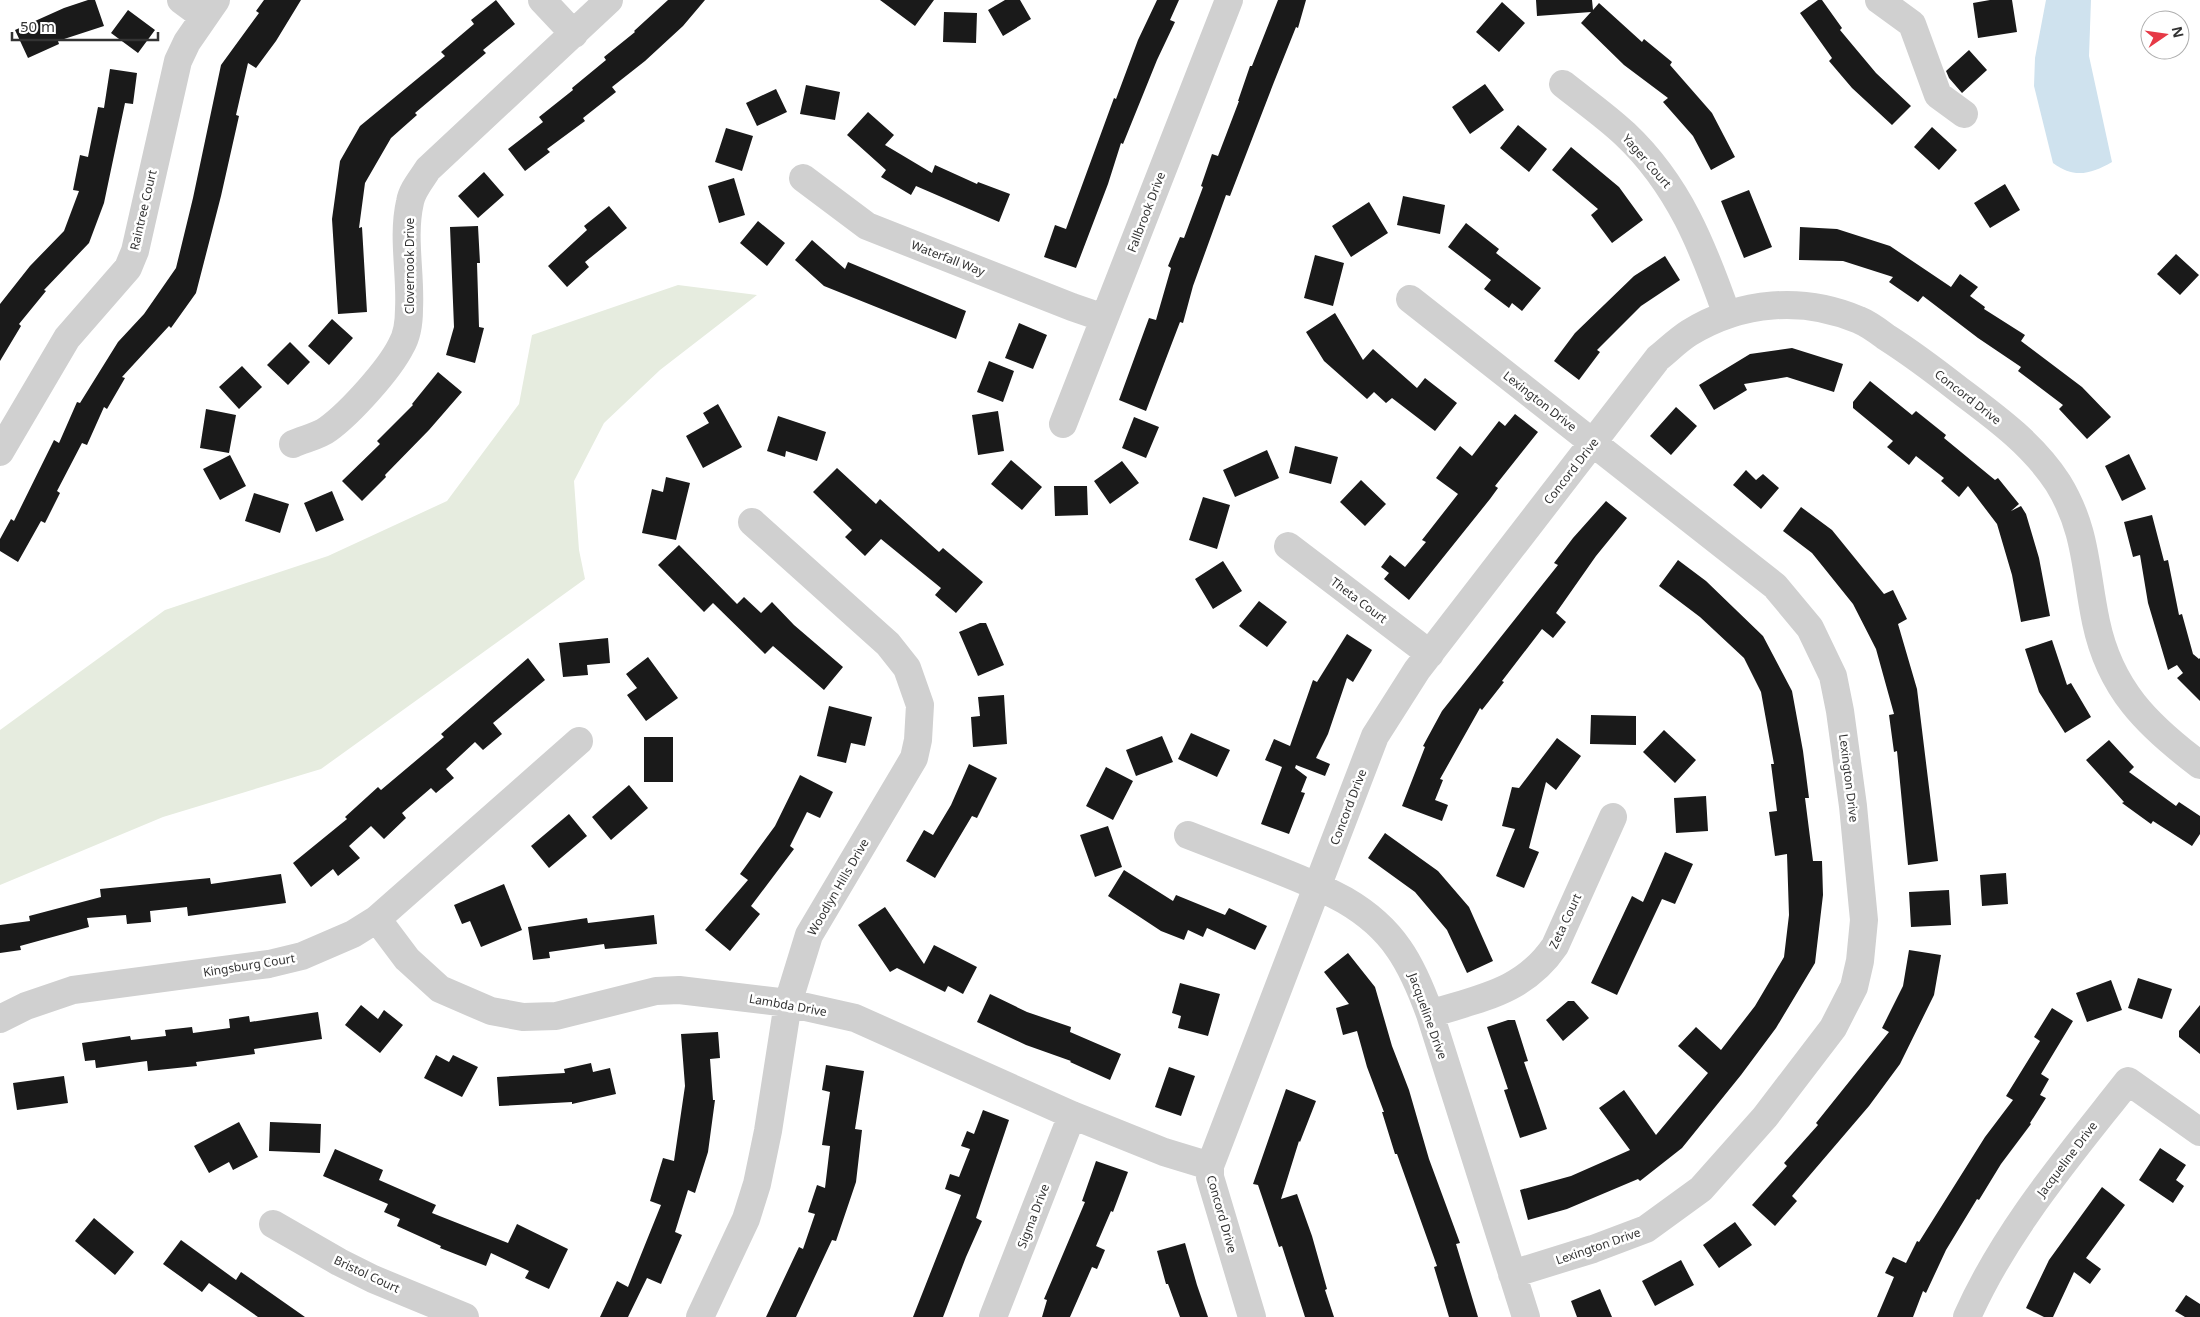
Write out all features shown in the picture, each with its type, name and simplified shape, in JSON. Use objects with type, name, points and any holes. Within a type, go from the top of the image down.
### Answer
[{"type":"street","points":[[181,0],[210,9]]},
{"type":"street","points":[[542,0],[574,34]]},
{"type":"street","name":"Clovernook Drive","points":[[294,444],[327,430],[344,415],[374,384],[402,346],[408,323],[406,243],[410,203],[414,189],[428,169],[609,0]]},
{"type":"street","name":"Fallbrook Drive","points":[[1064,424],[1229,0]]},
{"type":"street","points":[[1878,0],[1912,24],[1938,95],[1964,114]]},
{"type":"street","name":"Raintree Court","points":[[0,452],[67,338],[128,268],[134,251],[178,61],[187,42],[210,9]]},
{"type":"street","name":"Yager Court","points":[[1563,84],[1625,134],[1666,180],[1682,205],[1709,264],[1727,315]]},
{"type":"street","name":"Waterfall Way","points":[[802,178],[867,226],[1104,318]]},
{"type":"street","name":"Lexington Drive","points":[[1410,299],[1774,586],[1810,628],[1832,676],[1840,711],[1853,806],[1864,920],[1860,961],[1854,987],[1833,1028],[1765,1117],[1701,1189],[1646,1229],[1593,1249],[1512,1274]]},
{"type":"street","name":"Concord Drive","points":[[1252,1317],[1210,1178],[1210,1166],[1375,736],[1417,670],[1592,443],[1658,358],[1687,334],[1727,315],[1746,309],[1794,303],[1818,306],[1860,320],[1914,355],[1996,418],[2028,446],[2057,482],[2074,512],[2086,551],[2096,623],[2111,668],[2135,708],[2152,726],[2200,764]]},
{"type":"street","name":"Woodlyn Hills Drive","points":[[700,1317],[746,1219],[757,1184],[768,1131],[788,1003],[809,935],[914,758],[920,723],[920,705],[906,668],[888,644],[752,522]]},
{"type":"street","name":"Theta Court","points":[[1288,546],[1430,654]]},
{"type":"street","name":"Kingsburg Court","points":[[0,1019],[26,1006],[73,990],[269,964],[302,956],[353,934],[377,918],[579,741]]},
{"type":"street","name":"Zeta Court","points":[[1430,1014],[1510,988],[1544,963],[1555,946],[1613,817]]},
{"type":"street","name":"Jacqueline Drive","points":[[1188,835],[1335,893],[1358,908],[1383,930],[1399,949],[1417,981],[1430,1014],[1526,1317]]},
{"type":"street","name":"Lambda Drive","points":[[377,918],[407,959],[440,988],[491,1012],[523,1017],[556,1016],[656,991],[679,990],[788,1003],[855,1018],[1072,1116],[1164,1152],[1210,1166]]},
{"type":"street","name":"Jacqueline Drive","points":[[1968,1317],[1978,1292],[1998,1257],[2045,1187],[2128,1081],[2200,1132]]},
{"type":"street","name":"Sigma Drive","points":[[993,1317],[1072,1116]]},
{"type":"street","name":"Bristol Court","points":[[273,1224],[365,1275],[465,1317]]},
{"type":"shaded area","points":[[678,285],[757,295],[660,370],[604,423],[574,481],[579,550],[585,579],[321,769],[163,817],[0,885],[0,730],[165,610],[328,556],[447,501],[519,404],[532,335]]},
{"type":"water","points":[[2046,0],[2091,0],[2089,56],[2112,162],[2090,172],[2075,173],[2053,163],[2034,86],[2035,58]]},
{"type":"building","points":[[88,0],[95,0],[104,26],[58,41],[59,44],[28,58],[15,30],[64,8]]},
{"type":"building","points":[[264,0],[301,0],[276,41],[256,68],[248,63],[236,115],[239,116],[221,196],[196,293],[171,328],[169,326],[122,377],[125,378],[107,409],[104,407],[87,445],[82,443],[57,491],[60,493],[45,523],[41,521],[18,562],[0,551],[0,539],[11,519],[14,521],[54,440],[59,443],[77,402],[80,403],[118,342],[144,314],[176,268],[221,65],[259,13],[256,11]]},
{"type":"building","points":[[496,0],[515,24],[483,50],[486,53],[415,113],[417,115],[391,138],[365,183],[359,228],[362,227],[367,312],[338,314],[332,219],[340,161],[360,126],[445,56],[441,52],[474,24],[471,20]]},
{"type":"building","points":[[668,0],[705,0],[683,26],[645,61],[612,87],[616,92],[583,118],[585,121],[547,149],[550,152],[525,171],[508,149],[543,122],[539,117],[573,90],[572,88],[606,60],[604,57],[635,32]]},
{"type":"building","points":[[880,0],[934,0],[915,26]]},
{"type":"building","points":[[1005,0],[1020,0],[1031,19],[1003,36],[988,10]]},
{"type":"building","points":[[1157,0],[1179,0],[1170,20],[1175,22],[1157,60],[1123,144],[1121,143],[1108,184],[1076,268],[1044,257],[1055,225],[1066,229],[1114,98],[1116,99],[1138,40]]},
{"type":"building","points":[[1278,0],[1306,0],[1298,28],[1296,27],[1230,196],[1226,195],[1193,286],[1183,323],[1180,322],[1146,411],[1119,400],[1149,318],[1156,320],[1171,268],[1168,266],[1180,237],[1184,238],[1203,187],[1201,186],[1212,154],[1218,156],[1250,66],[1252,66]]},
{"type":"building","points":[[1536,0],[1592,0],[1593,10],[1599,3],[1642,42],[1644,39],[1672,62],[1670,65],[1712,113],[1735,157],[1711,170],[1693,136],[1663,102],[1668,98],[1624,65],[1581,23],[1591,12],[1537,16]]},
{"type":"building","points":[[1818,0],[1822,0],[1842,28],[1840,30],[1876,73],[1911,106],[1892,125],[1852,88],[1829,61],[1832,58],[1800,13]]},
{"type":"building","points":[[1990,0],[2012,0],[2017,32],[1978,38],[1973,3]]},
{"type":"building","points":[[1502,2],[1525,23],[1499,52],[1476,32]]},
{"type":"building","points":[[128,10],[155,30],[138,53],[111,33]]},
{"type":"building","points":[[944,12],[977,13],[976,43],[943,42]]},
{"type":"building","points":[[1969,50],[1987,70],[1962,93],[1949,78],[1946,71]]},
{"type":"building","points":[[110,69],[137,73],[133,104],[125,103],[104,203],[89,243],[44,290],[46,291],[19,324],[21,326],[0,361],[0,304],[30,266],[64,231],[79,191],[73,190],[80,155],[88,157],[98,107],[104,108]]},
{"type":"building","points":[[1485,84],[1504,110],[1470,134],[1452,107]]},
{"type":"building","points":[[806,85],[840,92],[835,120],[800,114]]},
{"type":"building","points":[[776,89],[787,112],[757,126],[746,103]]},
{"type":"building","points":[[868,112],[894,135],[885,145],[932,173],[935,165],[977,184],[978,182],[1010,194],[999,222],[916,186],[911,195],[881,177],[886,170],[847,135]]},
{"type":"building","points":[[1518,125],[1547,149],[1529,172],[1500,148]]},
{"type":"building","points":[[1932,127],[1957,150],[1939,170],[1914,147]]},
{"type":"building","points":[[726,128],[753,136],[742,171],[715,162]]},
{"type":"building","points":[[1571,147],[1619,187],[1643,220],[1612,243],[1591,215],[1598,209],[1552,170]]},
{"type":"building","points":[[484,172],[504,195],[478,218],[458,196]]},
{"type":"building","points":[[734,178],[745,215],[719,223],[708,186]]},
{"type":"building","points":[[2005,184],[2020,210],[1990,228],[1974,203]]},
{"type":"building","points":[[1749,190],[1772,247],[1744,258],[1721,201]]},
{"type":"building","points":[[1403,196],[1445,205],[1440,234],[1397,225]]},
{"type":"building","points":[[1369,202],[1388,233],[1351,257],[1332,226]]},
{"type":"building","points":[[609,206],[627,228],[585,262],[589,267],[567,287],[548,266],[587,230],[584,226]]},
{"type":"building","points":[[758,221],[785,243],[767,266],[740,243]]},
{"type":"building","points":[[1466,223],[1499,249],[1496,253],[1541,288],[1522,311],[1512,303],[1509,308],[1484,289],[1491,280],[1448,247]]},
{"type":"building","points":[[478,226],[480,263],[477,263],[479,327],[484,328],[475,363],[446,355],[454,327],[450,227]]},
{"type":"building","points":[[1800,227],[1837,229],[1890,246],[1951,287],[1960,274],[1978,287],[1970,296],[1985,307],[1984,309],[2025,335],[2021,341],[2082,387],[2111,417],[2087,439],[2059,409],[2063,405],[2018,371],[2021,367],[1978,338],[1923,296],[1918,302],[1889,282],[1893,277],[1843,261],[1799,260]]},
{"type":"building","points":[[812,240],[845,269],[848,262],[966,311],[956,339],[824,286],[795,260]]},
{"type":"building","points":[[2176,254],[2199,275],[2180,295],[2157,274]]},
{"type":"building","points":[[1315,255],[1344,263],[1333,306],[1304,298]]},
{"type":"building","points":[[1665,256],[1680,280],[1641,306],[1597,350],[1600,352],[1579,380],[1554,361],[1575,333],[1634,276]]},
{"type":"building","points":[[1335,313],[1363,360],[1373,349],[1417,388],[1425,378],[1457,403],[1435,431],[1392,398],[1386,403],[1374,392],[1367,399],[1324,361],[1306,332]]},
{"type":"building","points":[[332,319],[353,338],[329,365],[308,346]]},
{"type":"building","points":[[1019,323],[1047,335],[1033,369],[1005,358]]},
{"type":"building","points":[[290,342],[310,362],[288,385],[267,365]]},
{"type":"building","points":[[1792,348],[1843,364],[1834,392],[1787,377],[1744,384],[1747,390],[1714,410],[1699,385],[1750,354]]},
{"type":"building","points":[[989,361],[1014,371],[1003,402],[977,392]]},
{"type":"building","points":[[242,366],[262,387],[239,409],[219,387]]},
{"type":"building","points":[[438,372],[462,392],[362,501],[342,481],[380,444],[377,441],[413,405]]},
{"type":"building","points":[[1870,381],[1912,415],[1916,411],[1946,435],[1944,438],[1995,480],[1998,478],[2019,504],[2011,511],[2021,506],[2026,514],[2039,558],[2050,616],[2021,622],[2012,575],[1997,524],[1968,486],[1959,497],[1941,481],[1944,478],[1916,456],[1909,465],[1887,447],[1893,441],[1853,408],[1853,402]]},
{"type":"building","points":[[718,404],[742,447],[703,468],[686,436],[709,423],[703,413]]},
{"type":"building","points":[[1676,407],[1697,426],[1671,455],[1650,436]]},
{"type":"building","points":[[206,409],[236,415],[229,453],[200,448]]},
{"type":"building","points":[[998,411],[1004,451],[978,455],[972,415]]},
{"type":"building","points":[[1515,414],[1538,432],[1495,486],[1498,488],[1490,499],[1409,600],[1384,579],[1389,573],[1381,567],[1390,555],[1405,567],[1426,542],[1422,540],[1458,494],[1436,478],[1460,446],[1472,456],[1499,421],[1505,426]]},
{"type":"building","points":[[778,416],[826,432],[817,461],[786,451],[785,457],[767,451]]},
{"type":"building","points":[[1134,417],[1159,427],[1146,458],[1122,448]]},
{"type":"building","points":[[1295,446],[1338,457],[1331,484],[1289,473]]},
{"type":"building","points":[[1267,450],[1279,478],[1235,497],[1223,470]]},
{"type":"building","points":[[2129,454],[2146,489],[2122,501],[2105,466]]},
{"type":"building","points":[[230,455],[246,486],[220,500],[203,469]]},
{"type":"building","points":[[1011,460],[1042,487],[1022,510],[991,484]]},
{"type":"building","points":[[1122,461],[1139,483],[1110,504],[1094,481]]},
{"type":"building","points":[[837,468],[876,504],[880,499],[939,552],[943,548],[983,582],[956,613],[935,595],[941,588],[881,539],[865,556],[845,537],[852,530],[813,492]]},
{"type":"building","points":[[1746,470],[1756,480],[1763,474],[1779,488],[1761,509],[1733,485]]},
{"type":"building","points":[[666,477],[690,483],[676,540],[642,533],[652,489],[663,492]]},
{"type":"building","points":[[1361,480],[1386,504],[1365,526],[1340,502]]},
{"type":"building","points":[[1054,486],[1087,486],[1088,515],[1055,516]]},
{"type":"building","points":[[332,491],[344,520],[316,532],[304,503]]},
{"type":"building","points":[[254,493],[289,504],[280,533],[245,521]]},
{"type":"building","points":[[1203,497],[1230,505],[1217,549],[1189,540]]},
{"type":"building","points":[[1606,501],[1627,518],[1596,556],[1556,613],[1566,622],[1553,638],[1542,629],[1482,710],[1480,708],[1440,779],[1443,780],[1435,800],[1448,805],[1442,821],[1402,806],[1425,747],[1423,746],[1442,711],[1558,565],[1554,563],[1573,538]]},
{"type":"building","points":[[1801,507],[1832,530],[1884,594],[1893,590],[1907,619],[1898,624],[1917,689],[1938,861],[1908,865],[1897,751],[1894,752],[1889,715],[1894,714],[1876,649],[1853,604],[1812,553],[1783,531]]},
{"type":"building","points":[[2152,515],[2164,561],[2168,560],[2179,615],[2182,614],[2193,654],[2200,658],[2200,701],[2177,678],[2183,673],[2177,665],[2168,670],[2148,603],[2140,555],[2133,557],[2124,522]]},
{"type":"building","points":[[679,545],[737,604],[744,597],[761,613],[772,602],[794,625],[843,667],[824,690],[773,646],[765,654],[713,603],[704,612],[658,565]]},
{"type":"building","points":[[1678,560],[1706,581],[1763,636],[1792,691],[1809,798],[1805,798],[1813,861],[1822,861],[1823,895],[1815,963],[1776,1028],[1682,1148],[1640,1181],[1638,1179],[1567,1209],[1528,1220],[1520,1190],[1571,1176],[1630,1150],[1599,1108],[1624,1090],[1656,1135],[1708,1073],[1678,1046],[1696,1027],[1721,1050],[1755,1006],[1784,957],[1789,915],[1787,854],[1775,856],[1769,812],[1777,811],[1771,764],[1774,764],[1761,692],[1744,658],[1700,617],[1659,586]]},
{"type":"building","points":[[1223,561],[1242,591],[1213,609],[1195,579]]},
{"type":"building","points":[[1259,601],[1287,622],[1267,647],[1239,626]]},
{"type":"building","points":[[980,623],[986,623],[1004,665],[978,676],[959,632]]},
{"type":"building","points":[[1347,634],[1372,650],[1353,682],[1347,678],[1328,734],[1316,758],[1330,764],[1325,776],[1296,765],[1295,768],[1307,777],[1301,792],[1305,793],[1289,834],[1261,824],[1282,767],[1265,760],[1274,739],[1290,746],[1313,680],[1317,682]]},
{"type":"building","points":[[608,638],[610,663],[587,665],[588,675],[563,677],[559,643]]},
{"type":"building","points":[[2052,640],[2067,685],[2071,683],[2091,717],[2065,733],[2039,692],[2025,649]]},
{"type":"building","points":[[648,657],[678,698],[646,721],[627,695],[637,688],[626,674]]},
{"type":"building","points":[[528,658],[545,680],[493,723],[502,734],[483,750],[475,742],[446,769],[454,778],[436,793],[431,788],[402,813],[406,818],[384,839],[371,826],[349,846],[360,858],[338,876],[333,869],[311,887],[293,863],[347,819],[345,817],[378,787],[381,790],[444,737],[441,734]]},
{"type":"building","points":[[1004,695],[1007,744],[973,747],[971,717],[980,716],[978,697]]},
{"type":"building","points":[[829,706],[872,717],[865,746],[851,743],[846,763],[817,756]]},
{"type":"building","points":[[1591,715],[1636,716],[1636,745],[1590,744]]},
{"type":"building","points":[[1664,730],[1696,760],[1675,783],[1643,752]]},
{"type":"building","points":[[1191,733],[1230,750],[1217,777],[1178,759]]},
{"type":"building","points":[[1162,736],[1173,762],[1136,776],[1126,750]]},
{"type":"building","points":[[644,737],[673,737],[673,782],[644,782]]},
{"type":"building","points":[[1557,738],[1581,756],[1556,790],[1546,782],[1529,848],[1539,852],[1524,888],[1496,876],[1515,829],[1502,826],[1512,787],[1519,788]]},
{"type":"building","points":[[2109,740],[2134,767],[2129,772],[2176,806],[2179,802],[2200,816],[2200,834],[2192,846],[2153,821],[2151,824],[2122,803],[2124,802],[2086,760]]},
{"type":"building","points":[[969,764],[997,778],[977,818],[972,816],[935,878],[906,861],[924,830],[933,835],[951,805]]},
{"type":"building","points":[[1106,767],[1133,781],[1113,820],[1086,806]]},
{"type":"building","points":[[800,775],[833,792],[820,818],[807,812],[790,846],[794,849],[751,906],[760,914],[730,951],[705,930],[748,880],[740,874],[775,826]]},
{"type":"building","points":[[629,785],[648,808],[611,840],[592,817]]},
{"type":"building","points":[[1706,796],[1708,831],[1676,833],[1674,798]]},
{"type":"building","points":[[569,814],[587,836],[549,868],[531,846]]},
{"type":"building","points":[[1108,826],[1122,867],[1095,877],[1080,835]]},
{"type":"building","points":[[1385,833],[1438,871],[1469,907],[1493,961],[1467,973],[1447,930],[1415,892],[1368,858]]},
{"type":"building","points":[[1665,852],[1693,864],[1675,904],[1662,899],[1617,995],[1591,983],[1632,896],[1643,902]]},
{"type":"building","points":[[1124,870],[1173,901],[1176,895],[1225,915],[1229,908],[1267,926],[1255,950],[1207,928],[1203,937],[1188,930],[1184,940],[1161,931],[1108,896]]},
{"type":"building","points":[[2006,873],[2008,904],[1982,906],[1980,875]]},
{"type":"building","points":[[281,874],[286,903],[188,916],[187,907],[150,911],[151,922],[127,924],[126,915],[87,918],[89,927],[20,946],[21,950],[0,953],[0,925],[30,921],[29,916],[101,897],[100,889],[210,878],[211,884]]},
{"type":"building","points":[[504,884],[522,930],[481,947],[470,921],[462,924],[454,905]]},
{"type":"building","points":[[1949,890],[1951,925],[1911,927],[1909,892]]},
{"type":"building","points":[[885,907],[924,964],[934,945],[977,967],[963,994],[948,986],[945,992],[897,968],[890,972],[858,925]]},
{"type":"building","points":[[654,915],[657,944],[605,949],[604,944],[549,952],[550,958],[533,960],[528,927],[587,918],[588,923]]},
{"type":"building","points":[[1909,950],[1941,955],[1934,995],[1900,1064],[1869,1106],[1792,1196],[1797,1201],[1775,1226],[1752,1205],[1787,1166],[1784,1163],[1818,1125],[1816,1123],[1889,1032],[1882,1028],[1903,986]]},
{"type":"building","points":[[1348,953],[1375,987],[1392,1046],[1409,1090],[1429,1159],[1460,1243],[1456,1244],[1478,1317],[1449,1317],[1434,1267],[1437,1266],[1397,1154],[1395,1154],[1382,1112],[1384,1112],[1367,1067],[1357,1031],[1343,1035],[1336,1008],[1349,1004],[1324,972]]},
{"type":"building","points":[[2138,978],[2172,989],[2162,1019],[2128,1008]]},
{"type":"building","points":[[2111,980],[2122,1010],[2087,1022],[2076,993]]},
{"type":"building","points":[[1180,983],[1220,994],[1208,1036],[1178,1028],[1181,1016],[1172,1013]]},
{"type":"building","points":[[990,994],[1027,1012],[1071,1027],[1070,1032],[1121,1054],[1110,1080],[1071,1061],[1026,1045],[977,1022]]},
{"type":"building","points":[[1568,1001],[1574,1001],[1589,1018],[1563,1041],[1546,1020]]},
{"type":"building","points":[[361,1005],[378,1019],[384,1010],[403,1025],[380,1053],[345,1025]]},
{"type":"building","points":[[2200,1005],[2200,1054],[2179,1037],[2179,1031]]},
{"type":"building","points":[[2052,1008],[2073,1021],[2041,1074],[2049,1079],[2040,1095],[2046,1098],[2031,1124],[2001,1164],[1979,1200],[1977,1199],[1946,1250],[1926,1293],[1923,1291],[1913,1317],[1877,1317],[1894,1277],[1885,1273],[1893,1257],[1906,1263],[1917,1241],[1919,1242],[1985,1137],[2013,1100],[2006,1096],[2040,1041],[2034,1037]]},
{"type":"building","points":[[318,1012],[322,1039],[254,1049],[255,1054],[196,1062],[197,1066],[148,1071],[147,1061],[96,1068],[95,1060],[85,1061],[82,1043],[130,1036],[131,1040],[166,1036],[165,1030],[192,1027],[193,1033],[230,1028],[229,1019],[249,1016],[250,1022]]},
{"type":"building","points":[[1508,1020],[1515,1020],[1528,1061],[1524,1062],[1547,1129],[1520,1138],[1504,1090],[1508,1089],[1487,1027]]},
{"type":"building","points":[[718,1032],[720,1058],[710,1059],[713,1100],[715,1100],[708,1152],[695,1193],[688,1190],[675,1232],[682,1235],[661,1284],[647,1278],[628,1317],[600,1317],[617,1281],[628,1287],[661,1205],[650,1201],[663,1158],[674,1161],[685,1086],[681,1034]]},
{"type":"building","points":[[436,1055],[449,1062],[453,1055],[478,1067],[462,1097],[424,1078]]},
{"type":"building","points":[[591,1063],[593,1072],[610,1068],[616,1094],[572,1104],[572,1102],[499,1106],[497,1077],[565,1073],[564,1069]]},
{"type":"building","points":[[826,1065],[864,1071],[855,1129],[862,1130],[856,1182],[836,1241],[832,1240],[796,1317],[766,1317],[799,1247],[803,1249],[815,1214],[808,1212],[817,1185],[825,1188],[830,1146],[822,1145],[830,1092],[822,1090]]},
{"type":"building","points":[[1169,1067],[1195,1076],[1181,1116],[1155,1107]]},
{"type":"building","points":[[64,1076],[68,1103],[17,1110],[13,1083]]},
{"type":"building","points":[[1286,1089],[1316,1101],[1299,1141],[1281,1199],[1297,1194],[1312,1236],[1327,1289],[1325,1290],[1334,1317],[1305,1317],[1282,1246],[1279,1247],[1258,1185],[1253,1184]]},
{"type":"building","points":[[983,1110],[1009,1120],[976,1218],[982,1221],[943,1317],[913,1317],[961,1195],[945,1189],[950,1174],[959,1177],[970,1149],[961,1146],[967,1131],[974,1134]]},
{"type":"building","points":[[239,1122],[258,1157],[233,1170],[229,1162],[209,1173],[194,1146]]},
{"type":"building","points":[[270,1122],[321,1124],[320,1153],[269,1151]]},
{"type":"building","points":[[2160,1148],[2186,1165],[2176,1180],[2184,1186],[2173,1203],[2139,1180]]},
{"type":"building","points":[[335,1149],[383,1170],[379,1180],[436,1205],[432,1213],[508,1243],[517,1224],[568,1249],[549,1289],[525,1278],[529,1271],[491,1253],[486,1266],[440,1248],[441,1246],[397,1226],[400,1219],[384,1212],[388,1204],[323,1176]]},
{"type":"building","points":[[1096,1161],[1128,1172],[1113,1212],[1111,1211],[1096,1246],[1105,1250],[1097,1269],[1092,1267],[1070,1317],[1042,1317],[1047,1300],[1044,1299],[1085,1202],[1082,1201]]},
{"type":"building","points":[[2102,1187],[2125,1205],[2086,1258],[2101,1269],[2090,1284],[2074,1272],[2053,1317],[2044,1317],[2026,1308],[2049,1260]]},
{"type":"building","points":[[94,1218],[134,1252],[115,1275],[75,1241]]},
{"type":"building","points":[[1735,1222],[1752,1245],[1719,1268],[1703,1245]]},
{"type":"building","points":[[181,1240],[236,1280],[241,1272],[305,1317],[258,1317],[209,1283],[202,1292],[163,1264]]},
{"type":"building","points":[[1185,1243],[1208,1317],[1180,1317],[1168,1284],[1166,1284],[1157,1251]]},
{"type":"building","points":[[1681,1260],[1694,1285],[1655,1306],[1642,1281]]},
{"type":"building","points":[[1600,1289],[1612,1317],[1577,1317],[1571,1301]]},
{"type":"building","points":[[2186,1295],[2200,1304],[2200,1317],[2185,1317],[2175,1311]]}]
